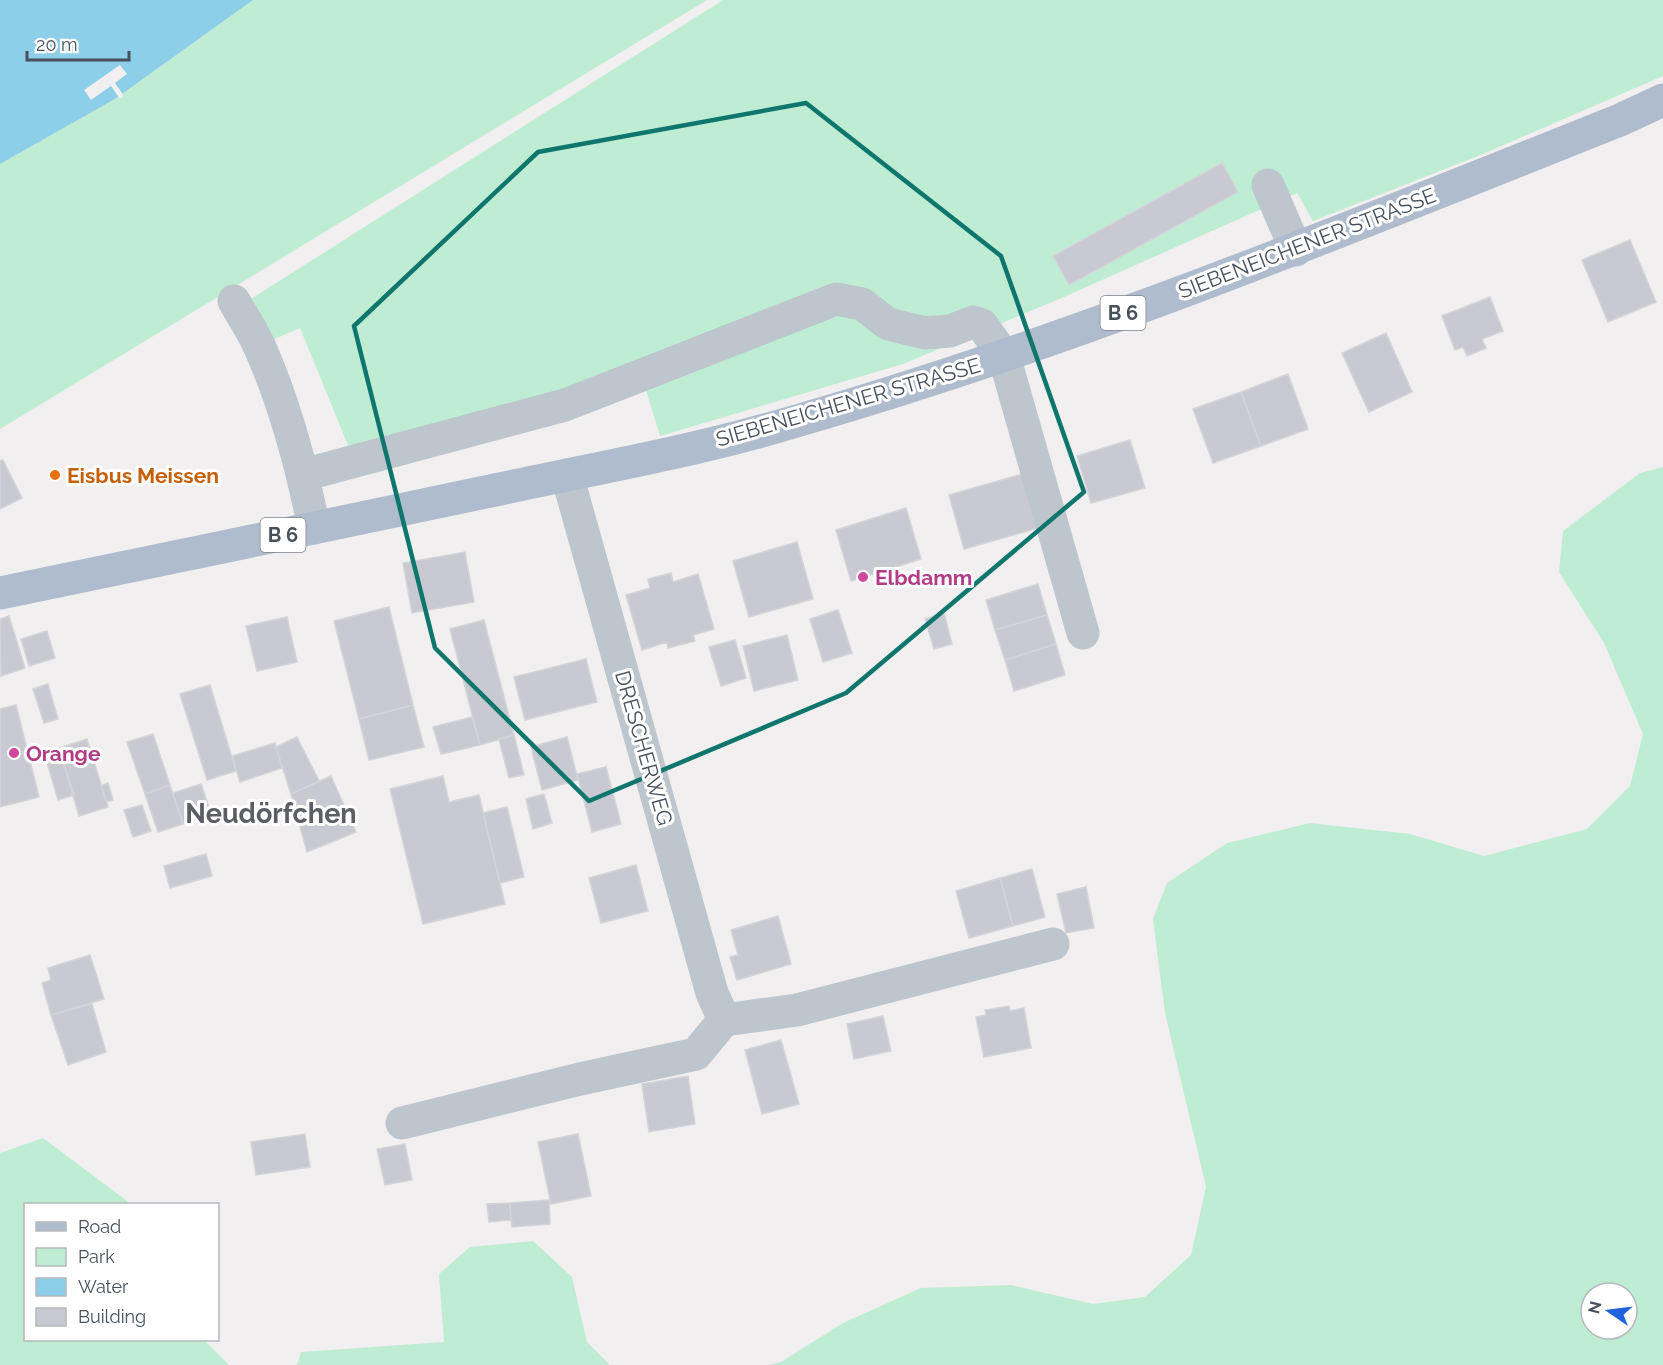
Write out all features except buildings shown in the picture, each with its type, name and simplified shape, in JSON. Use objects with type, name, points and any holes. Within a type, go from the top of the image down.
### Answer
[{"type":"main road","name":"SIEBENEICHENER STRASSE","points":[[0,593],[567,475],[762,431],[1004,356],[1296,250],[1620,120],[1663,100]]},
{"type":"street","points":[[1268,184],[1296,250]]},
{"type":"street","points":[[303,475],[565,405],[836,298],[862,304],[888,324],[925,333],[950,331],[973,322],[982,325],[1004,356],[1083,633]]},
{"type":"street","points":[[234,301],[261,348],[303,475],[314,528]]},
{"type":"street","name":"DRESCHERWEG","points":[[567,475],[712,993],[724,1020]]},
{"type":"street","points":[[402,1123],[580,1079],[696,1054],[724,1020],[797,1010],[1053,944]]},
{"type":"highlighted area","points":[[806,103],[1001,256],[1084,492],[846,693],[589,801],[435,648],[354,326],[538,152]]},
{"type":"green space","points":[[253,0],[707,0],[0,429],[0,164],[115,99]]},
{"type":"green space","points":[[723,0],[1663,0],[1663,76],[1483,154],[1313,221],[1297,193],[1064,297],[903,364],[660,436],[644,384],[562,397],[352,455],[300,328],[270,341],[246,302]]},
{"type":"green space","points":[[1663,467],[1663,1365],[769,1365],[781,1362],[843,1323],[921,1288],[1011,1285],[1093,1304],[1145,1297],[1191,1255],[1206,1187],[1165,1013],[1153,919],[1167,883],[1227,843],[1310,823],[1410,834],[1484,856],[1587,829],[1630,786],[1643,734],[1604,643],[1559,572],[1563,531],[1640,473]]},
{"type":"green space","points":[[43,1138],[130,1203],[24,1203],[24,1341],[205,1341],[229,1365],[0,1365],[0,1153]]},
{"type":"green space","points":[[533,1241],[572,1277],[587,1342],[610,1365],[297,1365],[301,1352],[444,1342],[439,1274],[470,1247]]},
{"type":"water","points":[[0,0],[253,0],[115,99],[0,164]]},
{"type":"pier","points":[[120,65],[127,74],[115,83],[124,96],[120,99],[111,86],[91,100],[84,90]]},
{"type":"place","name":"Eisbus Meissen","points":[[55,475]]},
{"type":"place","name":"Elbdamm","points":[[863,577]]},
{"type":"place","name":"Orange","points":[[14,753]]},
{"type":"district","name":"Neudörfchen","points":[[271,813]]}]
